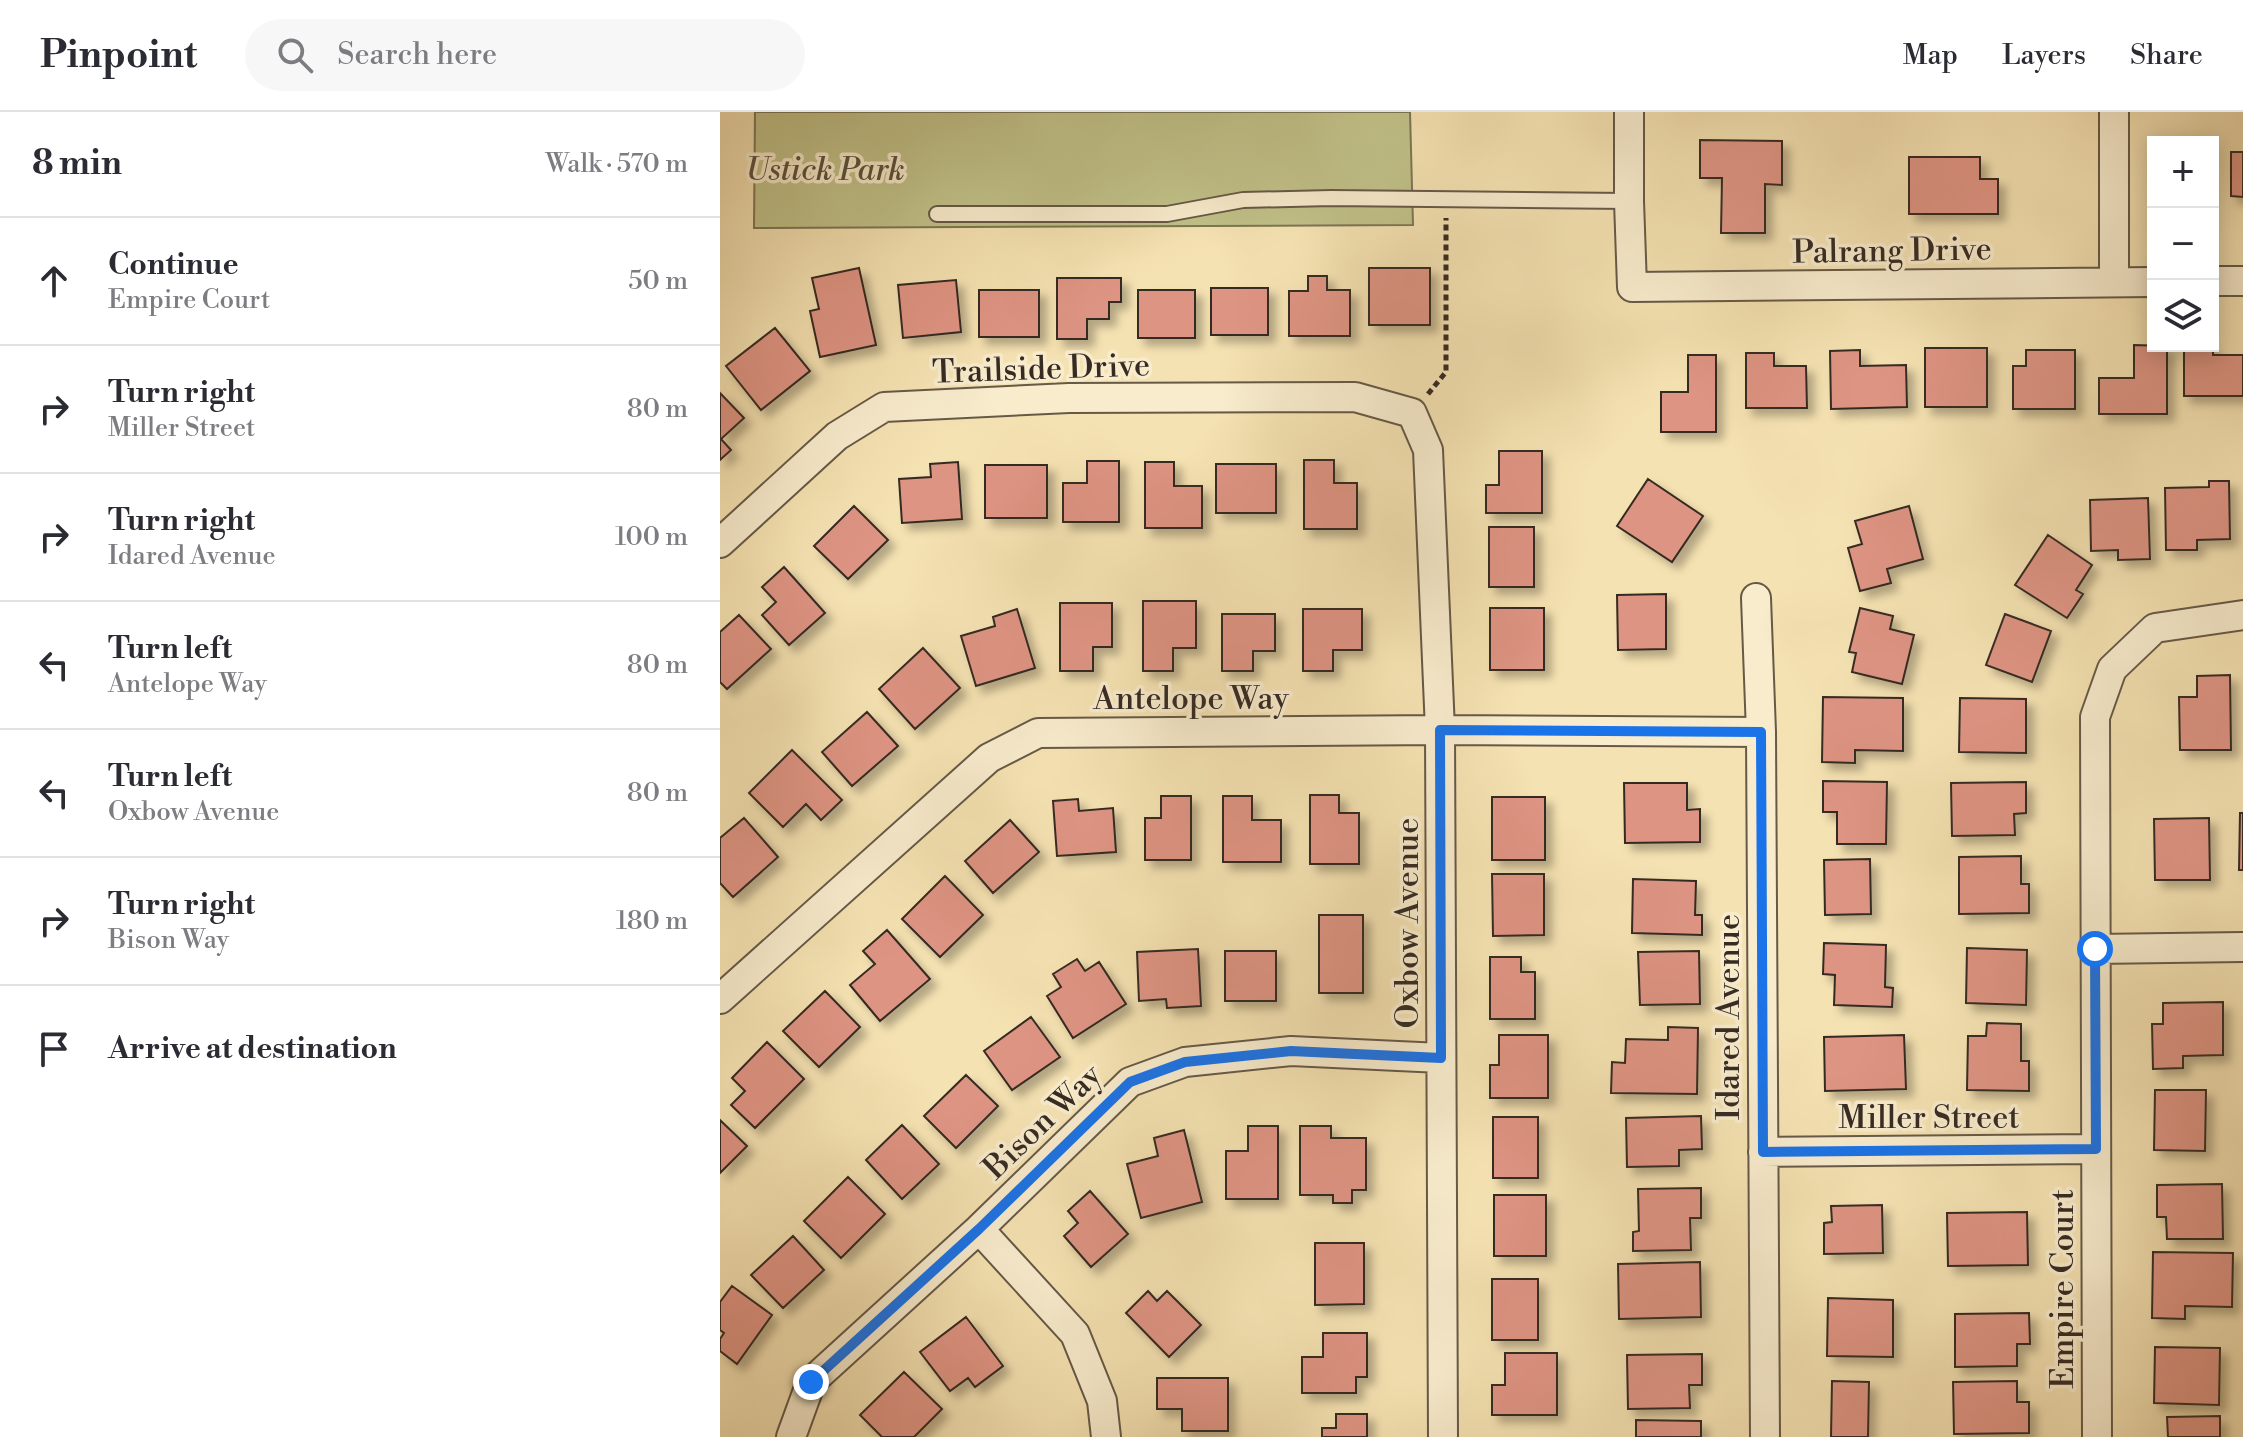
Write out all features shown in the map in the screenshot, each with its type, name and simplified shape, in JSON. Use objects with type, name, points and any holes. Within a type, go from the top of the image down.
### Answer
[{"type":"street","points":[[1629,112],[1629,201]]},
{"type":"street","points":[[2114,112],[2114,282]]},
{"type":"street","name":"Palrang Drive","points":[[1629,201],[1632,287],[2147,282]]},
{"type":"street","points":[[2219,281],[2243,281]]},
{"type":"street","name":"Trailside Drive","points":[[720,543],[837,436],[884,407],[1069,398],[1355,397],[1412,413]]},
{"type":"street","name":"Oxbow Avenue","points":[[1412,413],[1428,450],[1440,730],[1443,1437]]},
{"type":"street","name":"Idared Avenue","points":[[1756,598],[1761,732],[1765,1437]]},
{"type":"street","name":"Empire Court","points":[[2097,1437],[2095,717],[2112,669],[2155,628],[2243,615]]},
{"type":"street","name":"Antelope Way","points":[[720,999],[989,758],[1038,733],[1440,730],[1761,732]]},
{"type":"street","points":[[2095,949],[2243,947]]},
{"type":"street","name":"Bison Way","points":[[791,1437],[811,1382],[979,1229],[1130,1082],[1185,1062],[1291,1051],[1441,1058]]},
{"type":"street","name":"Miller Street","points":[[1763,1152],[2096,1149]]},
{"type":"street","points":[[979,1229],[1075,1334],[1102,1401],[1106,1437]]},
{"type":"lane","points":[[937,214],[1167,214],[1243,200],[1446,198],[1629,201]]},
{"type":"path","points":[[1412,413],[1446,372],[1446,198]]},
{"type":"green space","name":"Ustick Park","points":[[755,112],[1410,112],[1413,225],[754,228]]},
{"type":"building","points":[[1700,140],[1782,141],[1782,185],[1765,184],[1765,233],[1721,233],[1722,178],[1700,178]]},
{"type":"building","points":[[2231,152],[2243,152],[2243,197],[2231,196]]},
{"type":"building","points":[[1909,157],[1980,157],[1980,179],[1998,179],[1998,214],[1909,214]]},
{"type":"building","points":[[859,268],[876,345],[820,357],[810,311],[819,309],[812,278]]},
{"type":"building","points":[[1369,268],[1430,268],[1430,325],[1369,325]]},
{"type":"building","points":[[1308,276],[1327,276],[1327,290],[1350,290],[1350,336],[1289,336],[1289,291],[1308,291]]},
{"type":"building","points":[[1057,278],[1121,278],[1121,302],[1109,302],[1109,319],[1087,319],[1087,339],[1057,339]]},
{"type":"building","points":[[956,280],[961,332],[903,338],[898,285]]},
{"type":"building","points":[[1211,288],[1268,288],[1268,335],[1211,335]]},
{"type":"building","points":[[979,290],[1039,290],[1039,337],[979,337]]},
{"type":"building","points":[[1138,290],[1195,290],[1195,338],[1138,338]]},
{"type":"building","points":[[775,328],[810,371],[761,410],[726,366]]},
{"type":"building","points":[[2134,345],[2147,345],[2147,352],[2167,352],[2167,414],[2099,414],[2099,378],[2134,378]]},
{"type":"building","points":[[1925,348],[1987,348],[1987,407],[1925,407]]},
{"type":"building","points":[[1860,350],[1860,366],[1906,365],[1907,407],[1831,409],[1830,351]]},
{"type":"building","points":[[2026,350],[2075,350],[2075,409],[2013,409],[2013,366],[2026,366]]},
{"type":"building","points":[[2184,352],[2243,355],[2243,396],[2184,396]]},
{"type":"building","points":[[1746,353],[1774,353],[1774,366],[1806,366],[1807,408],[1746,408]]},
{"type":"building","points":[[1688,355],[1716,355],[1716,432],[1661,432],[1661,392],[1688,392]]},
{"type":"building","points":[[720,393],[744,418],[721,439],[731,450],[720,460]]},
{"type":"building","points":[[1499,451],[1542,451],[1542,513],[1486,513],[1486,485],[1499,485]]},
{"type":"building","points":[[1304,460],[1334,460],[1334,483],[1357,483],[1357,529],[1304,529]]},
{"type":"building","points":[[1087,461],[1119,461],[1119,522],[1063,522],[1063,483],[1087,483]]},
{"type":"building","points":[[958,462],[962,519],[902,523],[899,479],[931,477],[930,464]]},
{"type":"building","points":[[1145,462],[1174,462],[1174,486],[1202,486],[1202,528],[1145,528]]},
{"type":"building","points":[[1216,464],[1276,464],[1276,513],[1216,513]]},
{"type":"building","points":[[985,465],[1047,465],[1047,518],[985,518]]},
{"type":"building","points":[[1648,479],[1703,516],[1672,562],[1617,526]]},
{"type":"building","points":[[2209,481],[2229,481],[2230,539],[2197,540],[2197,550],[2166,550],[2165,488],[2209,487]]},
{"type":"building","points":[[2148,498],[2150,559],[2118,560],[2118,550],[2091,551],[2090,500]]},
{"type":"building","points":[[854,506],[888,540],[848,579],[814,546]]},
{"type":"building","points":[[1909,506],[1923,559],[1887,569],[1891,583],[1860,591],[1848,548],[1862,544],[1855,521]]},
{"type":"building","points":[[1489,527],[1534,527],[1534,587],[1489,587]]},
{"type":"building","points":[[2048,535],[2092,565],[2076,590],[2083,594],[2067,618],[2015,585]]},
{"type":"building","points":[[784,567],[825,613],[789,645],[762,615],[776,602],[762,587]]},
{"type":"building","points":[[1666,594],[1666,649],[1618,650],[1617,595]]},
{"type":"building","points":[[1143,601],[1196,601],[1196,648],[1173,648],[1173,671],[1143,671]]},
{"type":"building","points":[[1060,603],[1112,603],[1112,647],[1093,647],[1093,671],[1060,671]]},
{"type":"building","points":[[1490,608],[1544,608],[1544,670],[1490,670]]},
{"type":"building","points":[[1860,608],[1893,616],[1890,629],[1914,635],[1902,684],[1852,672],[1856,653],[1849,652]]},
{"type":"building","points":[[1017,609],[1035,668],[976,686],[961,636],[995,626],[993,617]]},
{"type":"building","points":[[1303,609],[1362,609],[1362,650],[1333,650],[1333,671],[1303,671]]},
{"type":"building","points":[[1222,614],[1275,614],[1275,651],[1253,651],[1253,671],[1222,671]]},
{"type":"building","points":[[2005,614],[2051,631],[2032,682],[1986,665]]},
{"type":"building","points":[[739,615],[771,649],[727,689],[720,682],[720,632]]},
{"type":"building","points":[[923,648],[960,688],[915,729],[879,689]]},
{"type":"building","points":[[2230,675],[2231,750],[2180,750],[2179,697],[2197,697],[2197,676]]},
{"type":"building","points":[[1823,697],[1903,698],[1903,751],[1855,750],[1855,763],[1822,762]]},
{"type":"building","points":[[1960,698],[2026,699],[2026,753],[1959,752]]},
{"type":"building","points":[[867,712],[898,746],[852,786],[822,752]]},
{"type":"building","points":[[792,750],[842,800],[821,820],[806,804],[783,827],[749,793]]},
{"type":"building","points":[[1823,781],[1887,782],[1886,844],[1837,844],[1837,812],[1823,812]]},
{"type":"building","points":[[2026,782],[2026,813],[2014,814],[2015,835],[1952,836],[1951,783]]},
{"type":"building","points":[[1624,783],[1687,783],[1687,810],[1700,809],[1700,842],[1625,843]]},
{"type":"building","points":[[1310,795],[1339,795],[1339,813],[1359,813],[1359,864],[1310,864]]},
{"type":"building","points":[[1161,796],[1191,796],[1191,860],[1145,860],[1145,818],[1161,818]]},
{"type":"building","points":[[1223,796],[1252,796],[1252,820],[1281,820],[1281,862],[1223,862]]},
{"type":"building","points":[[1492,797],[1545,797],[1545,860],[1492,860]]},
{"type":"building","points":[[1078,799],[1079,811],[1113,808],[1116,852],[1057,856],[1053,801]]},
{"type":"building","points":[[2240,813],[2243,813],[2243,870],[2239,870]]},
{"type":"building","points":[[744,818],[778,857],[733,897],[720,883],[720,838]]},
{"type":"building","points":[[2209,818],[2210,880],[2155,880],[2154,819]]},
{"type":"building","points":[[1010,820],[1039,852],[993,893],[965,861]]},
{"type":"building","points":[[2021,856],[2021,884],[2029,884],[2029,913],[1959,914],[1959,857]]},
{"type":"building","points":[[1870,859],[1871,914],[1825,915],[1824,860]]},
{"type":"building","points":[[1492,874],[1544,874],[1544,935],[1493,936]]},
{"type":"building","points":[[945,876],[983,915],[940,957],[902,919]]},
{"type":"building","points":[[1633,879],[1696,881],[1695,915],[1702,915],[1702,935],[1632,933]]},
{"type":"building","points":[[1319,915],[1363,915],[1363,993],[1319,993]]},
{"type":"building","points":[[887,930],[930,979],[880,1021],[850,985],[875,964],[863,951]]},
{"type":"building","points":[[1824,943],[1886,945],[1885,987],[1893,988],[1892,1007],[1834,1005],[1835,975],[1823,974]]},
{"type":"building","points":[[1967,948],[2027,950],[2026,1005],[1966,1003]]},
{"type":"building","points":[[1198,949],[1201,1006],[1167,1008],[1166,999],[1139,1001],[1137,952]]},
{"type":"building","points":[[1225,951],[1276,951],[1276,1001],[1225,1001]]},
{"type":"building","points":[[1699,951],[1700,1004],[1640,1005],[1638,952]]},
{"type":"building","points":[[1490,957],[1521,957],[1521,972],[1535,972],[1535,1019],[1490,1019]]},
{"type":"building","points":[[1077,959],[1085,971],[1099,962],[1126,1004],[1073,1038],[1047,996],[1061,987],[1053,974]]},
{"type":"building","points":[[825,991],[860,1027],[819,1067],[783,1031]]},
{"type":"building","points":[[2223,1002],[2223,1055],[2183,1056],[2183,1068],[2153,1069],[2152,1024],[2163,1024],[2163,1003]]},
{"type":"building","points":[[1031,1017],[1060,1057],[1012,1090],[984,1051]]},
{"type":"building","points":[[1987,1023],[2021,1024],[2021,1061],[2029,1061],[2029,1091],[1967,1090],[1968,1036],[1986,1036]]},
{"type":"building","points":[[1668,1027],[1698,1028],[1697,1094],[1611,1093],[1612,1062],[1625,1063],[1626,1039],[1668,1040]]},
{"type":"building","points":[[1499,1035],[1548,1035],[1548,1098],[1490,1098],[1490,1065],[1499,1065]]},
{"type":"building","points":[[1904,1035],[1906,1089],[1825,1091],[1824,1037]]},
{"type":"building","points":[[767,1042],[804,1079],[755,1128],[731,1105],[745,1091],[732,1078]]},
{"type":"building","points":[[966,1075],[998,1106],[956,1148],[924,1116]]},
{"type":"building","points":[[2155,1090],[2206,1090],[2205,1151],[2154,1150]]},
{"type":"building","points":[[1701,1116],[1702,1149],[1679,1150],[1679,1166],[1627,1167],[1626,1118]]},
{"type":"building","points":[[1493,1117],[1538,1117],[1538,1178],[1493,1178]]},
{"type":"building","points":[[720,1120],[747,1146],[720,1173]]},
{"type":"building","points":[[902,1125],[939,1164],[902,1199],[866,1160]]},
{"type":"building","points":[[1248,1126],[1278,1126],[1278,1199],[1226,1199],[1226,1151],[1248,1151]]},
{"type":"building","points":[[1300,1126],[1331,1126],[1331,1138],[1366,1138],[1366,1190],[1352,1190],[1352,1203],[1333,1203],[1333,1195],[1300,1195]]},
{"type":"building","points":[[1184,1130],[1202,1202],[1141,1218],[1127,1164],[1158,1156],[1154,1138]]},
{"type":"building","points":[[848,1177],[885,1214],[841,1258],[804,1221]]},
{"type":"building","points":[[2222,1184],[2223,1239],[2167,1239],[2166,1217],[2157,1217],[2157,1185]]},
{"type":"building","points":[[1701,1188],[1701,1218],[1690,1218],[1691,1250],[1633,1251],[1633,1232],[1639,1231],[1638,1189]]},
{"type":"building","points":[[1090,1191],[1128,1234],[1091,1267],[1064,1236],[1078,1223],[1068,1211]]},
{"type":"building","points":[[1494,1195],[1546,1195],[1546,1256],[1494,1256]]},
{"type":"building","points":[[1882,1205],[1883,1253],[1824,1254],[1824,1223],[1832,1222],[1831,1206]]},
{"type":"building","points":[[2027,1212],[2028,1265],[1948,1266],[1947,1213]]},
{"type":"building","points":[[793,1236],[824,1270],[783,1308],[751,1275]]},
{"type":"building","points":[[1315,1243],[1364,1243],[1364,1304],[1315,1305]]},
{"type":"building","points":[[2153,1252],[2233,1253],[2232,1307],[2185,1306],[2185,1319],[2152,1318]]},
{"type":"building","points":[[1700,1262],[1701,1317],[1619,1319],[1618,1264]]},
{"type":"building","points":[[1492,1279],[1538,1279],[1538,1340],[1492,1340]]},
{"type":"building","points":[[732,1286],[772,1315],[737,1364],[720,1351],[720,1339],[724,1333],[720,1330],[720,1302]]},
{"type":"building","points":[[1148,1291],[1157,1301],[1167,1291],[1201,1325],[1169,1357],[1126,1313]]},
{"type":"building","points":[[1828,1298],[1893,1300],[1893,1357],[1827,1356]]},
{"type":"building","points":[[2029,1313],[2030,1344],[2017,1344],[2017,1366],[1955,1367],[1955,1314]]},
{"type":"building","points":[[966,1317],[1003,1366],[975,1387],[968,1378],[950,1391],[920,1352]]},
{"type":"building","points":[[1323,1333],[1367,1333],[1367,1377],[1356,1377],[1356,1393],[1302,1393],[1302,1357],[1323,1357]]},
{"type":"building","points":[[2155,1347],[2220,1348],[2219,1405],[2154,1403]]},
{"type":"building","points":[[1505,1353],[1557,1353],[1557,1415],[1492,1415],[1492,1385],[1505,1385]]},
{"type":"building","points":[[1702,1354],[1702,1385],[1689,1385],[1690,1408],[1628,1409],[1627,1355]]},
{"type":"building","points":[[904,1372],[942,1409],[914,1437],[882,1437],[860,1415]]},
{"type":"building","points":[[1157,1378],[1228,1378],[1228,1431],[1182,1431],[1182,1409],[1157,1409]]},
{"type":"building","points":[[1832,1381],[1869,1382],[1868,1437],[1831,1437]]},
{"type":"building","points":[[2017,1381],[2017,1402],[2029,1402],[2029,1433],[1954,1434],[1953,1382]]},
{"type":"building","points":[[1336,1414],[1367,1414],[1367,1437],[1322,1437],[1322,1428],[1336,1428]]},
{"type":"building","points":[[2220,1416],[2220,1437],[2168,1437],[2167,1417]]},
{"type":"building","points":[[1636,1420],[1701,1421],[1701,1437],[1636,1437]]},
{"type":"route","points":[[811,1382],[979,1229],[1130,1082],[1185,1062],[1291,1051],[1441,1058],[1440,730],[1761,732],[1763,1152],[2096,1149],[2095,949]]}]
